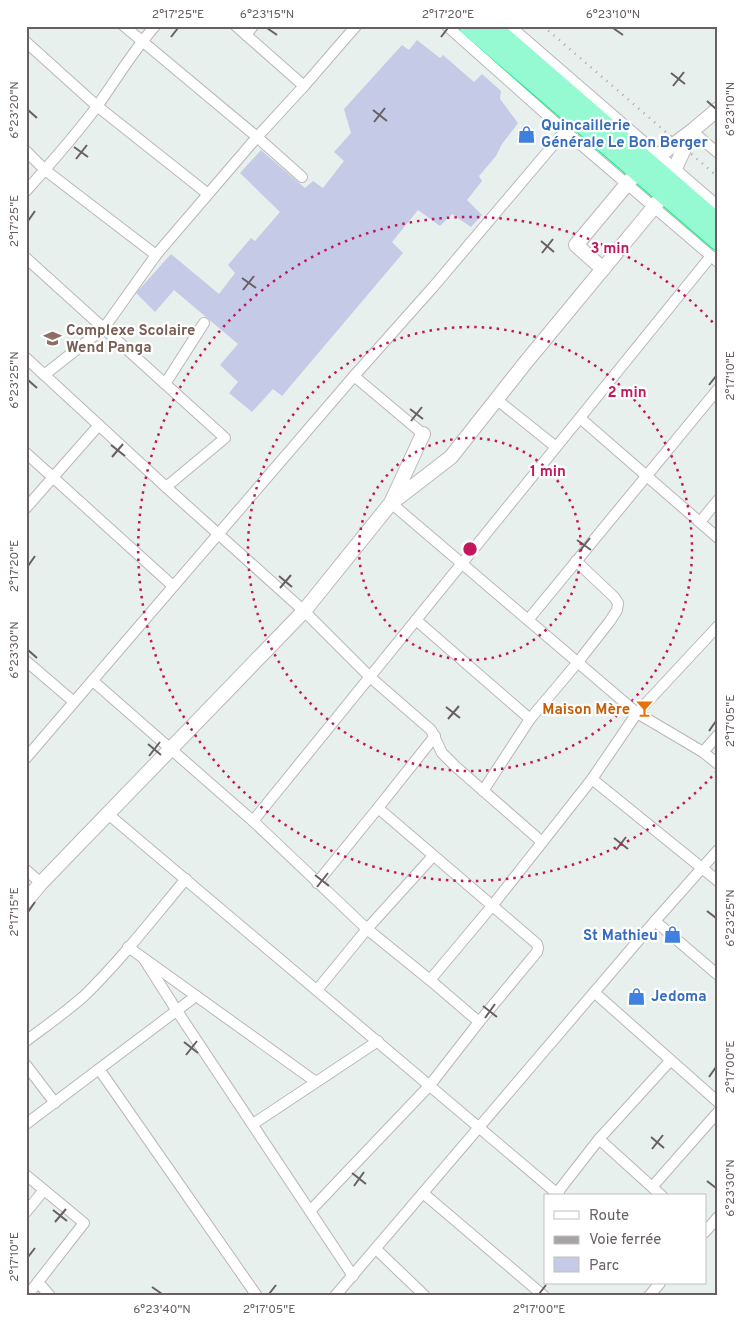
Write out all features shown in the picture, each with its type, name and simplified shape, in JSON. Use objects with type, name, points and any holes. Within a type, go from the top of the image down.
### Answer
[{"type":"highway","points":[[468,26],[665,188],[718,223]]},
{"type":"highway","points":[[491,26],[643,169]]},
{"type":"highway","points":[[665,188],[716,253]]},
{"type":"street","points":[[124,26],[257,137],[302,178]]},
{"type":"street","points":[[26,190],[45,170],[97,106],[142,41],[155,26]]},
{"type":"street","points":[[236,26],[304,86]]},
{"type":"street","points":[[246,35],[253,26]]},
{"type":"street","points":[[44,375],[104,328],[156,255],[257,137],[356,26]]},
{"type":"street","points":[[447,26],[565,131],[643,169]]},
{"type":"street","points":[[510,26],[643,169],[665,188],[718,206]]},
{"type":"street","points":[[26,42],[97,106],[208,194]]},
{"type":"street","points":[[603,269],[576,245],[643,169],[718,110]]},
{"type":"street","points":[[26,758],[354,376],[434,286],[565,131]]},
{"type":"street","points":[[692,131],[718,153]]},
{"type":"street","points":[[26,901],[41,883],[304,611],[391,503],[451,457],[603,269],[665,188],[692,131]]},
{"type":"street","points":[[26,151],[45,170],[156,255]]},
{"type":"street","points":[[253,820],[716,253]]},
{"type":"street","points":[[26,258],[225,438],[166,487]]},
{"type":"street","points":[[165,384],[204,323]]},
{"type":"street","points":[[26,358],[304,611],[370,677],[432,730],[442,753],[542,842]]},
{"type":"street","points":[[354,376],[423,434],[391,503]]},
{"type":"street","points":[[528,620],[718,389]]},
{"type":"street","points":[[496,400],[556,447]]},
{"type":"street","points":[[580,418],[718,538]]},
{"type":"street","points":[[26,508],[98,425]]},
{"type":"street","points":[[26,453],[173,586]]},
{"type":"street","points":[[700,522],[718,500]]},
{"type":"street","points":[[391,503],[637,713],[704,752],[718,764]]},
{"type":"street","points":[[484,791],[530,719],[578,662],[617,610],[618,603],[614,597],[576,561]]},
{"type":"street","points":[[416,620],[530,719]]},
{"type":"street","points":[[430,980],[492,906],[592,779],[637,713],[718,626]]},
{"type":"street","points":[[26,661],[74,702]]},
{"type":"street","points":[[93,681],[253,820],[367,929],[478,1022]]},
{"type":"street","points":[[704,752],[718,735]]},
{"type":"street","points":[[317,882],[435,736]]},
{"type":"street","points":[[592,779],[718,881]]},
{"type":"street","points":[[310,1211],[430,1086],[478,1022],[537,952],[538,948],[537,944],[378,808]]},
{"type":"street","points":[[108,814],[559,1194],[598,1139],[670,1060]]},
{"type":"street","points":[[335,1296],[718,850]]},
{"type":"street","points":[[317,990],[367,929],[433,856]]},
{"type":"street","points":[[26,870],[41,883]]},
{"type":"street","points":[[26,1041],[85,995],[186,880]]},
{"type":"street","points":[[655,922],[718,975]]},
{"type":"street","points":[[128,947],[316,1082]]},
{"type":"street","points":[[144,959],[353,1276]]},
{"type":"street","points":[[595,993],[718,1102]]},
{"type":"street","points":[[26,1124],[196,996]]},
{"type":"street","points":[[253,1124],[378,1041]]},
{"type":"street","points":[[26,1065],[55,1103]]},
{"type":"street","points":[[99,1069],[257,1296]]},
{"type":"street","points":[[653,1186],[718,1112]]},
{"type":"street","points":[[598,1139],[660,1194]]},
{"type":"street","points":[[26,1175],[84,1223],[27,1296]]},
{"type":"street","points":[[26,1212],[44,1190]]},
{"type":"street","points":[[423,1193],[544,1296]]},
{"type":"street","points":[[706,1231],[718,1218]]},
{"type":"street","points":[[376,1249],[425,1296]]},
{"type":"street","points":[[38,1282],[50,1296]]},
{"type":"street","points":[[649,1296],[659,1284]]},
{"type":"green space","points":[[417,40],[440,58],[443,55],[474,82],[482,74],[501,91],[500,99],[518,123],[502,144],[496,156],[479,176],[482,181],[467,200],[482,215],[471,227],[452,214],[440,226],[418,210],[392,242],[403,253],[282,396],[273,389],[252,412],[229,393],[238,382],[220,365],[238,344],[174,290],[155,312],[136,293],[171,254],[219,294],[235,273],[228,265],[251,238],[255,241],[280,212],[240,173],[261,150],[305,188],[313,181],[323,188],[344,161],[334,152],[351,133],[344,109],[402,45],[409,50]]},
{"type":"railway","points":[[543,26],[718,177]]},
{"type":"place","name":"Quincaillerie Générale Le Bon Berger","points":[[527,134]]},
{"type":"place","name":"Complexe Scolaire Wend Panga","points":[[52,339]]},
{"type":"place","name":"Maison Mère","points":[[644,709]]},
{"type":"place","name":"St Mathieu","points":[[672,935]]},
{"type":"place","name":"Jedoma","points":[[637,996]]}]
